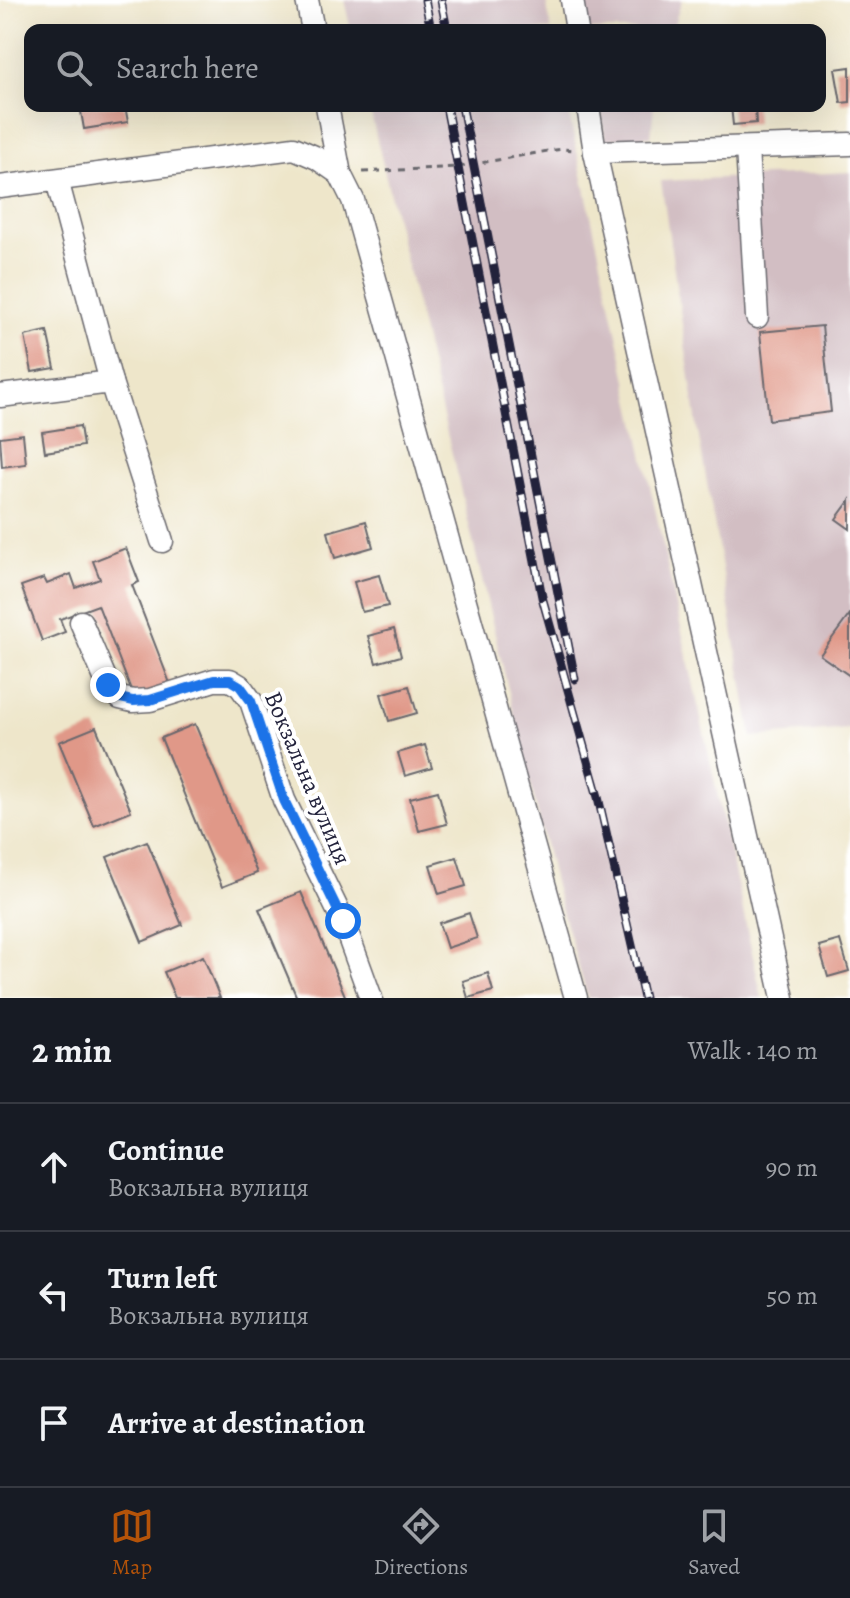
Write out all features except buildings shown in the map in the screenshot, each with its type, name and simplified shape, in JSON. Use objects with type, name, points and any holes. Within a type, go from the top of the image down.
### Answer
[{"type":"street","points":[[307,0],[312,24]]},
{"type":"street","points":[[572,0],[576,24]]},
{"type":"street","points":[[328,112],[340,174],[353,200],[576,998]]},
{"type":"street","points":[[589,112],[595,152],[783,998]]},
{"type":"street","points":[[595,152],[850,144]]},
{"type":"street","points":[[0,187],[294,148],[317,158],[340,174]]},
{"type":"street","points":[[747,148],[757,317]]},
{"type":"street","points":[[57,180],[111,382],[162,541]]},
{"type":"street","points":[[0,396],[111,382]]},
{"type":"street","name":"Вокзальна вулиця","points":[[81,622],[108,685],[120,698],[150,700],[214,680],[230,680],[240,686],[251,701],[284,800],[343,921],[371,998]]},
{"type":"path","points":[[340,174],[458,167],[563,149],[595,152]]},
{"type":"shaded area","points":[[344,0],[546,0],[550,24],[350,24]]},
{"type":"shaded area","points":[[584,0],[682,0],[674,24],[587,24]]},
{"type":"shaded area","points":[[370,112],[568,112],[762,998],[588,998],[557,894]]},
{"type":"shaded area","points":[[601,112],[653,112],[651,136],[605,140]]},
{"type":"shaded area","points":[[850,172],[850,729],[752,737],[698,432],[661,181]]},
{"type":"railway","points":[[425,0],[430,24]]},
{"type":"railway","points":[[441,0],[446,24]]},
{"type":"railway","points":[[447,112],[542,597],[598,797],[644,998]]},
{"type":"railway","points":[[463,112],[575,679]]},
{"type":"route","points":[[108,685],[120,698],[133,701],[150,700],[214,680],[230,680],[240,686],[251,701],[284,800],[343,921]]}]
